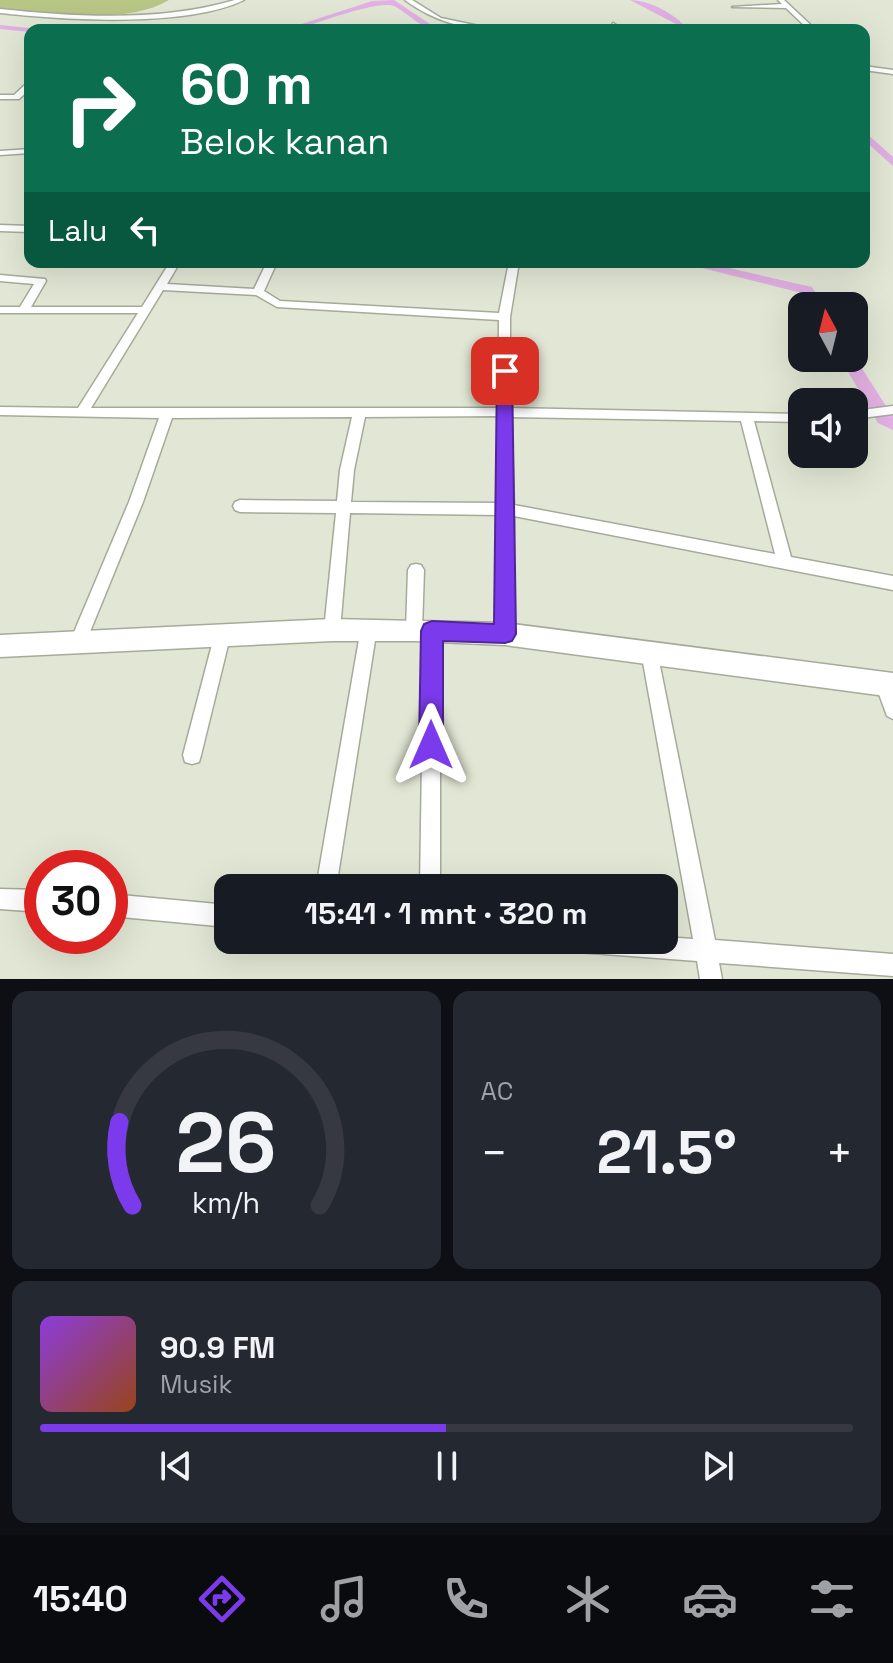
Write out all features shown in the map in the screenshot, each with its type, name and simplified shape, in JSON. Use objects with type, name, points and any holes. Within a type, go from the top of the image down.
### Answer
[{"type":"highway","points":[[0,646],[369,628],[423,630],[505,634],[888,684]]},
{"type":"street","points":[[201,9],[207,0]]},
{"type":"street","points":[[0,11],[69,17],[201,9],[241,0]]},
{"type":"street","points":[[408,0],[439,19],[464,24]]},
{"type":"street","points":[[748,0],[754,7]]},
{"type":"street","points":[[781,0],[807,24]]},
{"type":"street","points":[[735,7],[788,6]]},
{"type":"street","points":[[870,69],[893,72]]},
{"type":"street","points":[[0,109],[24,90]]},
{"type":"street","points":[[0,97],[24,97]]},
{"type":"street","points":[[0,153],[24,151]]},
{"type":"street","points":[[0,228],[24,229]]},
{"type":"street","points":[[83,411],[172,268]]},
{"type":"street","points":[[258,292],[269,268]]},
{"type":"street","points":[[505,634],[504,317],[507,284],[512,268]]},
{"type":"street","points":[[0,278],[41,281],[24,310]]},
{"type":"street","points":[[161,287],[258,292],[277,304],[504,317]]},
{"type":"street","points":[[0,310],[147,310]]},
{"type":"street","points":[[868,413],[893,410]]},
{"type":"street","points":[[0,411],[167,414],[504,412],[788,418]]},
{"type":"street","points":[[332,630],[347,470],[360,411]]},
{"type":"street","points":[[77,644],[136,502],[167,414]]},
{"type":"street","points":[[746,417],[785,562]]},
{"type":"street","points":[[240,506],[507,509],[893,583]]},
{"type":"street","points":[[416,570],[423,630],[430,874]]},
{"type":"street","points":[[328,874],[369,628]]},
{"type":"street","points":[[192,755],[222,637]]},
{"type":"street","points":[[649,651],[711,979]]},
{"type":"street","points":[[888,684],[893,710]]},
{"type":"street","points":[[0,899],[24,900]]},
{"type":"street","points":[[128,907],[214,915]]},
{"type":"street","points":[[678,949],[893,965]]},
{"type":"green space","points":[[0,0],[169,0],[133,13],[67,15],[0,8]]},
{"type":"waterway","points":[[634,0],[680,24]]},
{"type":"waterway","points":[[307,24],[375,3],[393,2],[426,24]]},
{"type":"waterway","points":[[0,27],[24,29]]},
{"type":"waterway","points":[[870,140],[893,163]]},
{"type":"waterway","points":[[711,268],[808,292]]},
{"type":"waterway","points":[[856,372],[884,419],[893,424]]},
{"type":"route","points":[[431,745],[432,631],[505,634],[505,371]]}]
